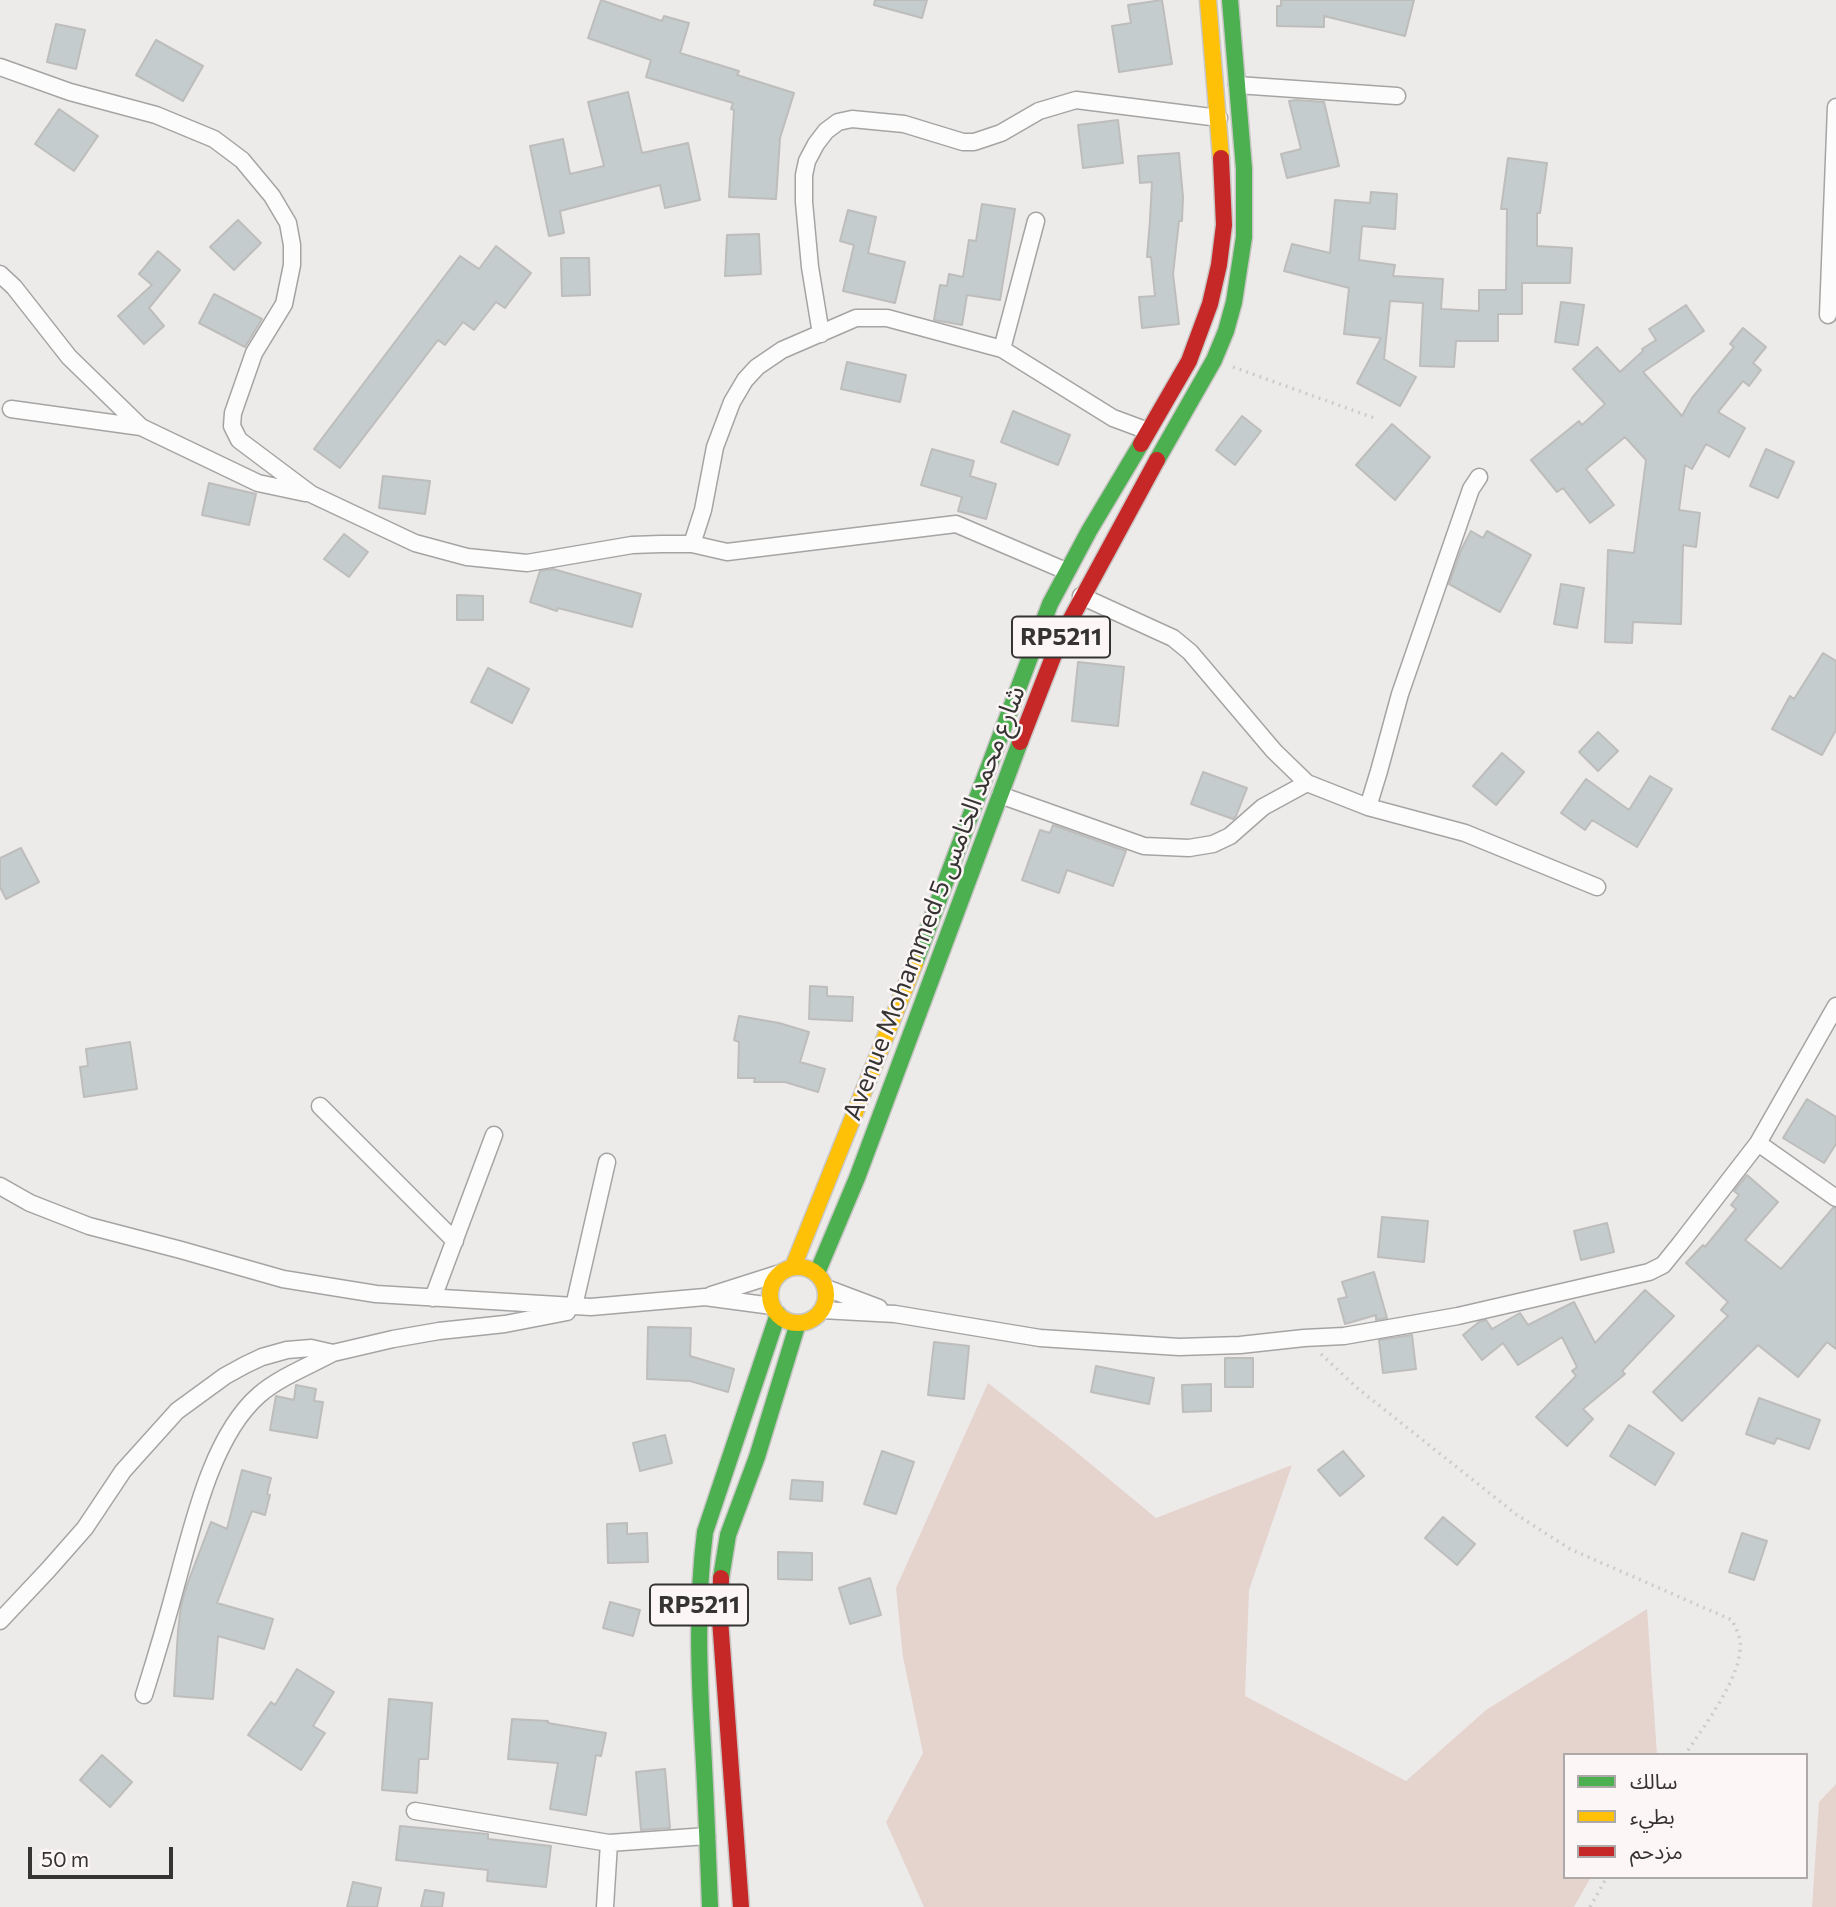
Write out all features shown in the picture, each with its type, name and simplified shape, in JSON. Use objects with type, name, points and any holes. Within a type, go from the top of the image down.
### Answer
[{"type":"main road","name":"Avenue Mohammed 5 شارع محمد الخامس","points":[[786,1270],[897,1010],[1050,604],[1066,571],[1192,356],[1215,291],[1224,221],[1219,118],[1208,0]]},
{"type":"main road","name":"Avenue Mohammed 5 شارع محمد الخامس","points":[[817,1273],[857,1178],[1060,639],[1214,360],[1234,302],[1244,237],[1244,169],[1230,0]]},
{"type":"main road","points":[[775,1310],[787,1321],[798,1323],[812,1320],[822,1310],[827,1297],[823,1280],[817,1273],[806,1267],[786,1270]]},
{"type":"main road","name":"RP5211","points":[[710,1907],[699,1679],[698,1598],[702,1553],[705,1532],[775,1310],[770,1295],[771,1285],[786,1270]]},
{"type":"main road","name":"RP5211","points":[[741,1907],[720,1619],[722,1575],[728,1535],[757,1457],[798,1323]]},
{"type":"street","points":[[0,66],[71,92],[156,115],[214,139],[242,160],[272,195],[288,223],[292,265],[284,304],[254,353],[233,413],[232,426],[239,440],[311,494],[415,543],[467,557],[527,563],[632,545],[692,544],[727,552],[956,524],[1066,571]]},
{"type":"street","points":[[1237,85],[1398,96]]},
{"type":"street","points":[[821,334],[810,268],[804,175],[807,161],[816,144],[826,131],[838,122],[852,119],[904,124],[963,142],[974,142],[1001,133],[1039,111],[1076,100],[1219,118]]},
{"type":"street","points":[[1828,316],[1836,107]]},
{"type":"street","points":[[1002,349],[1036,221]]},
{"type":"street","points":[[0,274],[14,287],[69,357],[141,427]]},
{"type":"street","points":[[692,544],[703,510],[715,447],[732,402],[745,380],[757,367],[782,350],[856,318],[887,318],[1002,349],[1113,418],[1148,431]]},
{"type":"street","points":[[11,409],[141,427],[258,483],[311,494]]},
{"type":"street","points":[[1368,807],[1400,694],[1471,489],[1479,477]]},
{"type":"street","points":[[1082,596],[1173,638],[1190,652],[1274,751],[1307,783],[1368,807],[1465,833],[1597,887]]},
{"type":"street","points":[[1000,795],[1144,846],[1189,848],[1213,844],[1230,836],[1263,807],[1307,783]]},
{"type":"street","points":[[822,1310],[895,1314],[1040,1338],[1179,1347],[1240,1345],[1344,1336],[1458,1316],[1649,1272],[1663,1265],[1758,1143],[1836,1006]]},
{"type":"street","points":[[320,1106],[455,1241]]},
{"type":"street","points":[[433,1298],[495,1135]]},
{"type":"street","points":[[1758,1143],[1836,1198]]},
{"type":"street","points":[[583,1306],[607,1162]]},
{"type":"street","points":[[0,1186],[30,1203],[89,1226],[283,1279],[376,1294],[583,1306],[705,1297],[786,1270]]},
{"type":"street","points":[[826,1288],[895,1314]]},
{"type":"street","points":[[705,1297],[775,1310]]},
{"type":"street","points":[[144,1695],[207,1481],[227,1437],[242,1413],[258,1396],[333,1353],[405,1337],[505,1324],[583,1306]]},
{"type":"street","points":[[0,1621],[85,1528],[123,1471],[177,1411],[225,1376],[262,1357],[286,1350],[311,1348],[333,1353]]},
{"type":"street","points":[[415,1811],[609,1843],[707,1836]]},
{"type":"street","points":[[605,1907],[609,1843]]},
{"type":"path","points":[[1214,360],[1377,419]]},
{"type":"path","points":[[1304,1338],[1356,1387],[1517,1515],[1570,1549],[1732,1620],[1740,1643],[1737,1662],[1727,1689],[1686,1753]]},
{"type":"path","points":[[1590,1907],[1606,1879]]},
{"type":"shaded area","points":[[988,1383],[1156,1518],[1292,1465],[1249,1590],[1245,1696],[1406,1781],[1486,1710],[1647,1609],[1657,1753],[1563,1753],[1563,1879],[1590,1879],[1574,1907],[924,1907],[886,1822],[923,1753],[903,1657],[896,1588]]},
{"type":"shaded area","points":[[1836,1784],[1836,1907],[1812,1907],[1819,1802]]},
{"type":"building","points":[[601,0],[662,21],[664,16],[689,23],[680,53],[739,71],[737,75],[794,93],[780,138],[776,199],[729,197],[733,103],[646,77],[651,60],[588,38]]},
{"type":"building","points":[[875,0],[927,0],[922,18],[874,5]]},
{"type":"building","points":[[1162,0],[1172,64],[1119,72],[1112,26],[1131,23],[1128,5]]},
{"type":"building","points":[[1281,0],[1414,0],[1405,36],[1324,16],[1324,27],[1277,26],[1277,6],[1281,6]]},
{"type":"building","points":[[56,24],[85,30],[76,69],[47,62]]},
{"type":"building","points":[[156,40],[203,66],[183,101],[136,75]]},
{"type":"building","points":[[628,92],[642,153],[688,143],[700,200],[665,208],[660,185],[560,211],[564,233],[549,236],[530,146],[563,139],[570,174],[604,166],[588,102]]},
{"type":"building","points":[[1289,101],[1324,102],[1339,166],[1287,178],[1281,154],[1301,149]]},
{"type":"building","points":[[59,109],[98,136],[74,171],[35,144]]},
{"type":"building","points":[[1118,120],[1123,163],[1083,168],[1078,125]]},
{"type":"building","points":[[1179,153],[1182,221],[1179,221],[1173,274],[1179,324],[1142,328],[1139,297],[1155,296],[1151,257],[1147,257],[1152,182],[1140,183],[1138,156]]},
{"type":"building","points":[[1508,158],[1547,163],[1540,213],[1537,213],[1537,246],[1572,248],[1570,283],[1522,283],[1522,314],[1498,314],[1498,341],[1456,341],[1454,367],[1420,366],[1423,303],[1390,301],[1384,359],[1416,377],[1400,406],[1357,383],[1381,338],[1344,334],[1349,288],[1284,271],[1292,244],[1330,253],[1335,200],[1370,203],[1371,192],[1397,194],[1395,229],[1362,226],[1359,260],[1395,265],[1393,276],[1443,279],[1441,309],[1479,311],[1479,290],[1506,290],[1507,209],[1501,209]]},
{"type":"building","points":[[982,204],[1015,209],[1000,300],[967,295],[962,325],[934,320],[940,285],[947,286],[949,274],[963,277],[969,240],[976,241]]},
{"type":"building","points":[[848,210],[876,217],[868,253],[905,262],[895,303],[843,291],[854,245],[840,241]]},
{"type":"building","points":[[238,220],[261,243],[234,270],[210,247]]},
{"type":"building","points":[[759,234],[761,274],[725,276],[727,235]]},
{"type":"building","points":[[496,246],[531,273],[505,308],[496,302],[474,330],[463,322],[445,345],[438,340],[340,468],[314,449],[460,256],[479,269]]},
{"type":"building","points":[[158,251],[180,270],[149,308],[164,326],[144,344],[118,316],[152,285],[139,274]]},
{"type":"building","points":[[561,258],[589,258],[590,295],[562,296]]},
{"type":"building","points":[[214,294],[262,319],[245,347],[199,323]]},
{"type":"building","points":[[1561,302],[1584,305],[1578,345],[1555,342]]},
{"type":"building","points":[[1686,305],[1704,331],[1643,372],[1682,416],[1692,398],[1734,347],[1730,344],[1743,328],[1766,347],[1753,363],[1761,370],[1749,386],[1743,381],[1718,412],[1745,428],[1729,457],[1706,444],[1692,469],[1685,465],[1679,510],[1700,513],[1696,547],[1683,545],[1681,624],[1633,622],[1632,643],[1605,642],[1608,550],[1634,553],[1646,460],[1625,437],[1586,469],[1614,505],[1590,523],[1563,488],[1557,492],[1531,460],[1579,421],[1582,425],[1605,404],[1573,369],[1597,347],[1620,372],[1643,351],[1642,349],[1656,340],[1649,329]]},
{"type":"building","points":[[847,362],[906,375],[900,402],[841,389]]},
{"type":"building","points":[[1013,411],[1070,435],[1058,465],[1001,442]]},
{"type":"building","points":[[1242,416],[1261,431],[1235,465],[1216,450]]},
{"type":"building","points":[[1392,424],[1430,457],[1395,500],[1356,465]]},
{"type":"building","points":[[932,449],[974,461],[970,476],[996,484],[986,519],[958,511],[962,497],[921,485]]},
{"type":"building","points":[[1766,449],[1794,462],[1778,498],[1750,486]]},
{"type":"building","points":[[383,476],[430,481],[425,514],[379,508]]},
{"type":"building","points":[[209,483],[256,494],[249,525],[202,515]]},
{"type":"building","points":[[1471,531],[1483,538],[1487,531],[1531,555],[1500,612],[1449,584]]},
{"type":"building","points":[[344,534],[368,552],[349,577],[324,559]]},
{"type":"building","points":[[553,569],[641,594],[632,627],[558,608],[557,611],[530,602],[540,571]]},
{"type":"building","points":[[1561,584],[1584,588],[1577,628],[1554,624]]},
{"type":"building","points":[[457,595],[483,596],[483,620],[457,620]]},
{"type":"building","points":[[1823,653],[1836,661],[1836,730],[1822,755],[1772,729],[1790,696],[1794,699]]},
{"type":"building","points":[[1078,662],[1124,667],[1118,726],[1072,721]]},
{"type":"building","points":[[488,668],[529,689],[512,723],[471,702]]},
{"type":"building","points":[[1598,732],[1618,751],[1598,771],[1579,752]]},
{"type":"building","points":[[1502,753],[1524,772],[1496,805],[1473,786]]},
{"type":"building","points":[[1203,772],[1247,788],[1233,819],[1191,804]]},
{"type":"building","points":[[1650,776],[1672,789],[1637,847],[1592,820],[1585,830],[1561,813],[1586,779],[1629,810]]},
{"type":"building","points":[[1053,825],[1126,851],[1113,886],[1067,870],[1059,893],[1022,880],[1040,830],[1050,833]]},
{"type":"building","points":[[21,848],[39,882],[6,899],[0,887],[0,858]]},
{"type":"building","points":[[810,986],[827,987],[827,996],[853,997],[852,1021],[809,1019]]},
{"type":"building","points":[[739,1016],[809,1032],[800,1062],[825,1069],[818,1092],[785,1082],[754,1082],[755,1078],[738,1078],[739,1042],[734,1040]]},
{"type":"building","points":[[130,1042],[137,1089],[84,1097],[80,1067],[88,1066],[86,1049]]},
{"type":"building","points":[[1807,1099],[1836,1117],[1836,1144],[1824,1163],[1783,1138]]},
{"type":"building","points":[[1747,1175],[1778,1202],[1745,1240],[1781,1269],[1833,1208],[1836,1208],[1836,1349],[1827,1342],[1798,1377],[1758,1345],[1682,1421],[1653,1392],[1728,1316],[1721,1310],[1728,1302],[1686,1263],[1703,1245],[1705,1247],[1736,1209],[1731,1205],[1739,1195],[1734,1191]]},
{"type":"building","points":[[1382,1217],[1428,1221],[1424,1262],[1378,1257]]},
{"type":"building","points":[[1607,1223],[1614,1252],[1581,1260],[1574,1231]]},
{"type":"building","points":[[1374,1272],[1387,1318],[1376,1320],[1376,1315],[1345,1324],[1338,1299],[1347,1297],[1342,1282]]},
{"type":"building","points":[[1645,1290],[1674,1316],[1622,1371],[1625,1374],[1583,1409],[1593,1419],[1567,1446],[1536,1417],[1576,1376],[1572,1371],[1577,1367],[1562,1337],[1518,1365],[1503,1343],[1482,1360],[1463,1335],[1479,1322],[1486,1320],[1492,1329],[1520,1313],[1528,1325],[1574,1302],[1595,1343]]},
{"type":"building","points":[[648,1327],[691,1328],[690,1356],[734,1369],[728,1392],[690,1381],[647,1379]]},
{"type":"building","points":[[1412,1335],[1416,1369],[1383,1373],[1379,1340]]},
{"type":"building","points":[[934,1342],[969,1346],[964,1399],[928,1395]]},
{"type":"building","points":[[1225,1358],[1253,1358],[1253,1387],[1225,1387]]},
{"type":"building","points":[[1096,1366],[1154,1378],[1149,1404],[1091,1392]]},
{"type":"building","points":[[1211,1384],[1211,1411],[1183,1412],[1182,1385]]},
{"type":"building","points":[[296,1385],[316,1389],[314,1401],[323,1402],[317,1438],[270,1430],[276,1396],[294,1400]]},
{"type":"building","points":[[1759,1398],[1820,1420],[1809,1449],[1777,1438],[1774,1444],[1746,1434]]},
{"type":"building","points":[[1629,1425],[1674,1453],[1655,1485],[1610,1456]]},
{"type":"building","points":[[665,1435],[672,1463],[640,1471],[633,1443]]},
{"type":"building","points":[[882,1451],[914,1462],[896,1514],[864,1504]]},
{"type":"building","points":[[1343,1451],[1364,1476],[1340,1496],[1318,1470]]},
{"type":"building","points":[[242,1470],[271,1478],[267,1494],[270,1495],[265,1515],[252,1511],[217,1603],[273,1619],[264,1649],[218,1636],[213,1699],[174,1696],[178,1631],[187,1585],[211,1522],[227,1529]]},
{"type":"building","points":[[792,1480],[823,1482],[822,1501],[790,1499]]},
{"type":"building","points":[[1443,1517],[1475,1544],[1457,1565],[1425,1538]]},
{"type":"building","points":[[627,1523],[627,1534],[647,1533],[648,1562],[608,1563],[607,1524]]},
{"type":"building","points":[[1742,1533],[1767,1541],[1754,1580],[1729,1572]]},
{"type":"building","points":[[778,1552],[812,1553],[812,1580],[778,1579]]},
{"type":"building","points":[[870,1578],[881,1615],[850,1624],[839,1588]]},
{"type":"building","points":[[610,1602],[640,1610],[633,1636],[603,1628]]},
{"type":"building","points":[[297,1669],[334,1692],[313,1726],[325,1733],[301,1770],[248,1735],[271,1702],[275,1705]]},
{"type":"building","points":[[389,1699],[432,1703],[428,1759],[419,1759],[417,1793],[382,1790]]},
{"type":"building","points":[[512,1719],[548,1721],[606,1733],[601,1756],[596,1755],[586,1815],[550,1809],[558,1763],[508,1759]]},
{"type":"building","points":[[102,1755],[132,1782],[110,1807],[80,1780]]},
{"type":"building","points":[[665,1769],[670,1828],[641,1830],[636,1772]]},
{"type":"building","points":[[400,1826],[488,1834],[488,1839],[551,1846],[546,1887],[487,1881],[488,1870],[396,1860]]},
{"type":"building","points":[[353,1882],[381,1888],[377,1907],[347,1907]]},
{"type":"building","points":[[425,1890],[444,1893],[442,1907],[421,1907]]},
{"type":"traffic: fast","points":[[1157,460],[1214,360],[1234,302],[1244,237],[1244,169],[1230,0]]},
{"type":"traffic: fast","points":[[915,963],[1050,604],[1089,531],[1141,444]]},
{"type":"traffic: fast","points":[[817,1273],[857,1178],[1020,742]]},
{"type":"traffic: fast","points":[[710,1907],[699,1639],[705,1532],[778,1314]]},
{"type":"traffic: fast","points":[[721,1578],[728,1535],[757,1457],[798,1323]]},
{"type":"traffic: slow","points":[[1208,0],[1221,158]]},
{"type":"traffic: slow","points":[[793,1267],[915,963]]},
{"type":"traffic: slow","points":[[798,1267],[809,1269],[818,1275],[824,1284],[826,1295],[824,1306],[818,1315],[809,1321],[798,1323],[787,1321],[778,1315],[772,1306],[770,1295],[772,1284],[778,1275],[787,1269],[798,1267]]},
{"type":"traffic: jam","points":[[1141,444],[1189,361],[1210,304],[1224,225],[1221,158]]},
{"type":"traffic: jam","points":[[1020,742],[1060,639],[1157,460]]},
{"type":"traffic: jam","points":[[721,1578],[720,1619],[741,1907]]}]
